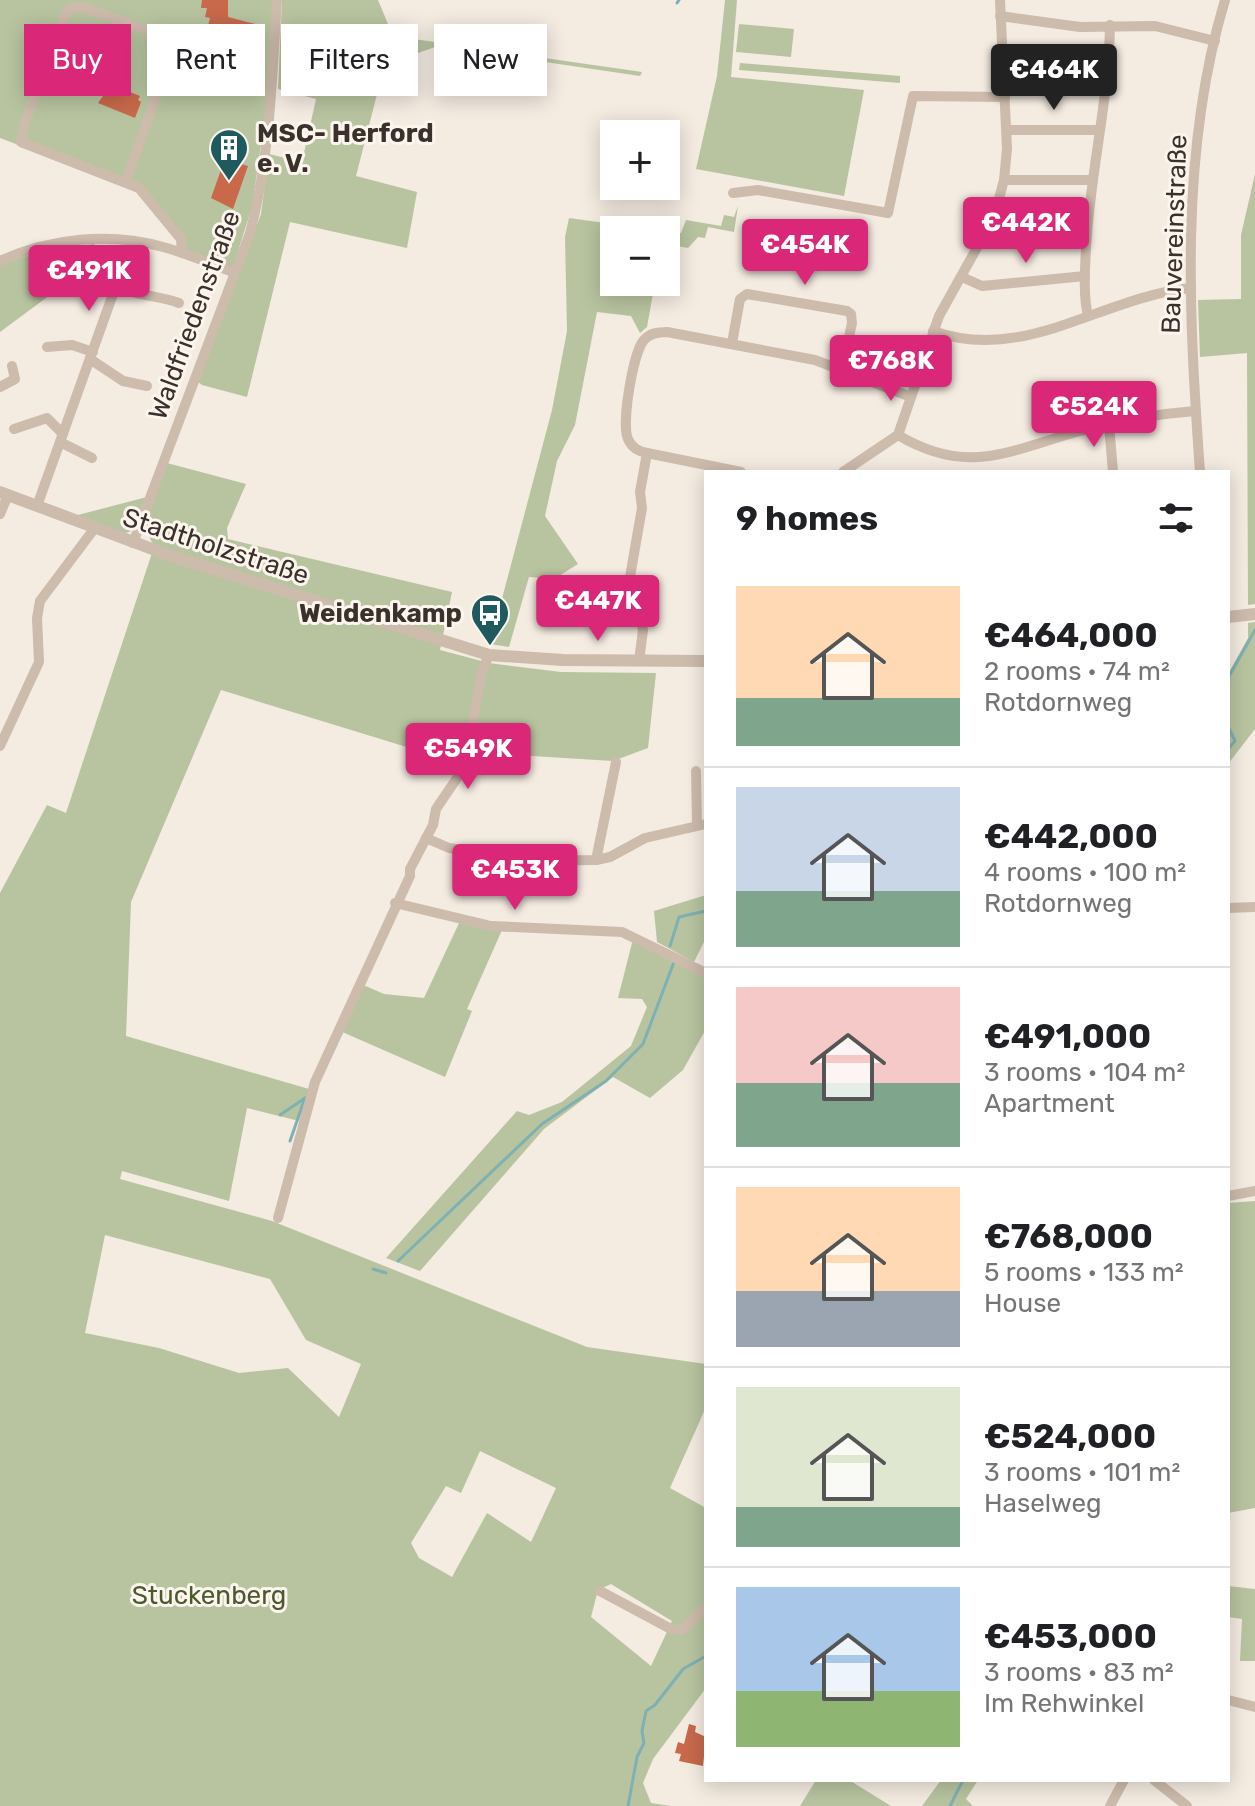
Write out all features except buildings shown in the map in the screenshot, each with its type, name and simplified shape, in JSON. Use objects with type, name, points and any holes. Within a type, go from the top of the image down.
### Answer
[{"type":"street","name":"Waldfriedenstraße","points":[[133,543],[250,233],[258,202],[271,114],[277,0]]},
{"type":"street","points":[[847,470],[898,435],[944,305],[990,229],[1004,180],[1007,130],[1000,0]]},
{"type":"street","name":"Bauvereinstraße","points":[[1200,470],[1191,288],[1196,165],[1215,41],[1225,0]]},
{"type":"street","name":"Waldfriedenstraße","points":[[126,181],[176,41],[83,7],[70,8],[24,125],[21,142],[139,188],[181,239],[182,253]]},
{"type":"street","points":[[1000,16],[1057,25],[1155,26],[1215,41]]},
{"type":"street","points":[[1088,316],[1085,276],[1087,229],[1107,77],[1110,25]]},
{"type":"street","points":[[1004,80],[1107,77]]},
{"type":"street","points":[[733,193],[758,190],[888,213],[913,96],[1005,97]]},
{"type":"street","points":[[1007,130],[1098,130]]},
{"type":"street","points":[[1004,180],[1092,180]]},
{"type":"street","points":[[990,229],[1087,229]]},
{"type":"street","points":[[0,261],[64,242],[132,241],[182,253],[233,272]]},
{"type":"street","points":[[37,506],[132,241]]},
{"type":"street","points":[[962,277],[982,286],[1085,276]]},
{"type":"street","points":[[117,284],[133,294],[164,297],[179,303]]},
{"type":"street","points":[[933,331],[967,341],[997,341],[1034,334],[1172,290],[1191,288]]},
{"type":"street","points":[[732,343],[740,299],[747,294],[847,311],[851,314],[852,323],[842,369]]},
{"type":"street","points":[[731,470],[647,453],[632,447],[625,429],[642,342],[657,332],[815,360],[911,397]]},
{"type":"street","points":[[47,347],[72,345],[92,355],[123,381],[147,386]]},
{"type":"street","points":[[0,387],[15,379],[12,366]]},
{"type":"street","points":[[898,435],[944,455],[983,458],[1015,453],[1109,424],[1195,411]]},
{"type":"street","points":[[14,429],[47,418],[62,438],[92,458]]},
{"type":"street","points":[[1109,424],[1113,470]]},
{"type":"street","points":[[639,661],[643,630],[639,615],[627,594],[642,508],[640,492],[647,453]]},
{"type":"street","points":[[0,514],[4,494]]},
{"type":"street","name":"Stadtholzstraße","points":[[4,494],[133,543],[489,655],[528,659],[704,661]]},
{"type":"street","points":[[0,746],[39,662],[37,618],[40,601],[94,529]]},
{"type":"street","points":[[1230,617],[1255,614]]},
{"type":"street","points":[[278,1218],[315,1082],[426,838],[436,809],[457,778],[471,733],[482,671],[489,655]]},
{"type":"street","points":[[596,860],[616,762]]},
{"type":"street","points":[[426,838],[449,848],[505,856],[511,861],[596,860],[610,857],[645,838],[702,824],[696,771]]},
{"type":"street","points":[[395,903],[491,926],[622,932],[704,972]]},
{"type":"street","points":[[1230,908],[1255,907]]},
{"type":"street","points":[[1230,1196],[1255,1191]]},
{"type":"street","points":[[600,1591],[671,1629],[682,1630],[704,1609]]},
{"type":"street","points":[[1230,1701],[1255,1707]]},
{"type":"street","points":[[1110,1806],[1123,1782]]},
{"type":"street","points":[[1157,1782],[1187,1806]]},
{"type":"green space","points":[[0,0],[273,0],[266,110],[252,207],[232,270],[188,252],[136,189],[0,138]]},
{"type":"green space","points":[[282,0],[378,0],[388,24],[281,24],[281,90],[278,89]]},
{"type":"green space","points":[[725,0],[737,0],[731,77],[864,90],[844,196],[696,169],[717,76]]},
{"type":"green space","points":[[739,24],[794,29],[791,57],[736,52]]},
{"type":"green space","points":[[418,40],[434,42],[434,47],[418,53]]},
{"type":"green space","points":[[547,58],[642,72],[640,76],[547,62]]},
{"type":"green space","points":[[740,63],[900,76],[900,83],[739,70]]},
{"type":"green space","points":[[305,96],[377,96],[356,176],[417,192],[407,248],[290,222],[247,397],[202,385],[197,381],[261,214],[269,154],[302,162],[316,99]]},
{"type":"green space","points":[[1255,174],[1255,604],[1248,605],[1247,353],[1200,357],[1198,300],[1241,299],[1241,235]]},
{"type":"green space","points":[[738,206],[734,232],[708,227],[705,238],[698,237],[688,248],[680,247],[680,233],[686,220],[721,226],[724,215],[734,217]]},
{"type":"green space","points":[[569,218],[600,222],[600,296],[653,296],[647,327],[640,333],[631,316],[597,312],[575,425],[557,461],[545,516],[578,564],[554,579],[529,577],[509,647],[490,644],[552,410],[567,331],[565,237]]},
{"type":"green space","points":[[95,244],[50,295],[0,332],[0,265],[47,251]]},
{"type":"green space","name":"Stuckenberg","points":[[167,463],[246,484],[227,528],[228,539],[452,592],[440,650],[489,663],[561,672],[656,673],[648,748],[613,761],[470,752],[449,760],[221,690],[131,902],[126,1036],[309,1089],[299,1121],[247,1108],[229,1201],[122,1171],[120,1179],[272,1221],[587,1347],[704,1364],[704,1412],[670,1488],[704,1507],[704,1691],[653,1759],[643,1783],[651,1803],[671,1806],[0,1806],[0,893],[47,805],[66,813],[153,544],[144,528]],"holes":[[[105,1235],[270,1279],[306,1340],[361,1364],[339,1417],[288,1368],[239,1373],[159,1348],[85,1333]],[[480,1451],[556,1488],[531,1542],[487,1513],[452,1577],[419,1558],[411,1543],[446,1486],[461,1493]],[[611,1584],[672,1621],[651,1666],[591,1617],[598,1590]]]},
{"type":"green space","points":[[147,497],[136,525],[129,532],[114,532],[74,516]]},
{"type":"green space","points":[[1255,622],[1255,729],[1230,761],[1230,670],[1248,638],[1248,623]]},
{"type":"green space","points":[[704,896],[704,942],[694,962],[657,942],[654,911]]},
{"type":"green space","points":[[460,921],[502,930],[467,1009],[472,1011],[445,1077],[340,1031],[361,984],[384,994],[424,998]]},
{"type":"green space","points":[[633,939],[704,976],[704,1033],[683,1070],[650,1098],[613,1077],[544,1129],[420,1271],[386,1258],[517,1111],[529,1115],[562,1102],[631,1046],[647,1007],[642,999],[618,998]]},
{"type":"green space","points":[[1255,1201],[1255,1508],[1230,1513],[1230,1203]]},
{"type":"green space","points":[[1230,1586],[1255,1589],[1255,1661],[1240,1661],[1242,1619],[1230,1617]]},
{"type":"green space","points":[[815,1782],[852,1782],[891,1806],[800,1806]]},
{"type":"green space","points":[[940,1782],[977,1782],[966,1799],[973,1806],[922,1806]]},
{"type":"waterway","points":[[1230,674],[1255,630]]},
{"type":"waterway","points":[[1230,730],[1235,741],[1230,747]]},
{"type":"waterway","points":[[670,946],[679,917],[704,911]]},
{"type":"waterway","points":[[398,1261],[542,1124],[606,1081],[643,1044],[674,962]]},
{"type":"waterway","points":[[280,1115],[305,1098]]},
{"type":"waterway","points":[[290,1141],[305,1098]]},
{"type":"waterway","points":[[373,1269],[386,1273]]},
{"type":"waterway","points":[[628,1806],[637,1757],[644,1743],[642,1731],[646,1711],[655,1705],[683,1669],[704,1657]]},
{"type":"waterway","points":[[950,1806],[962,1782]]},
{"type":"place","name":"MSC- Herford e. V.","points":[[229,182]]},
{"type":"place","name":"Weidenkamp","points":[[490,647]]}]
